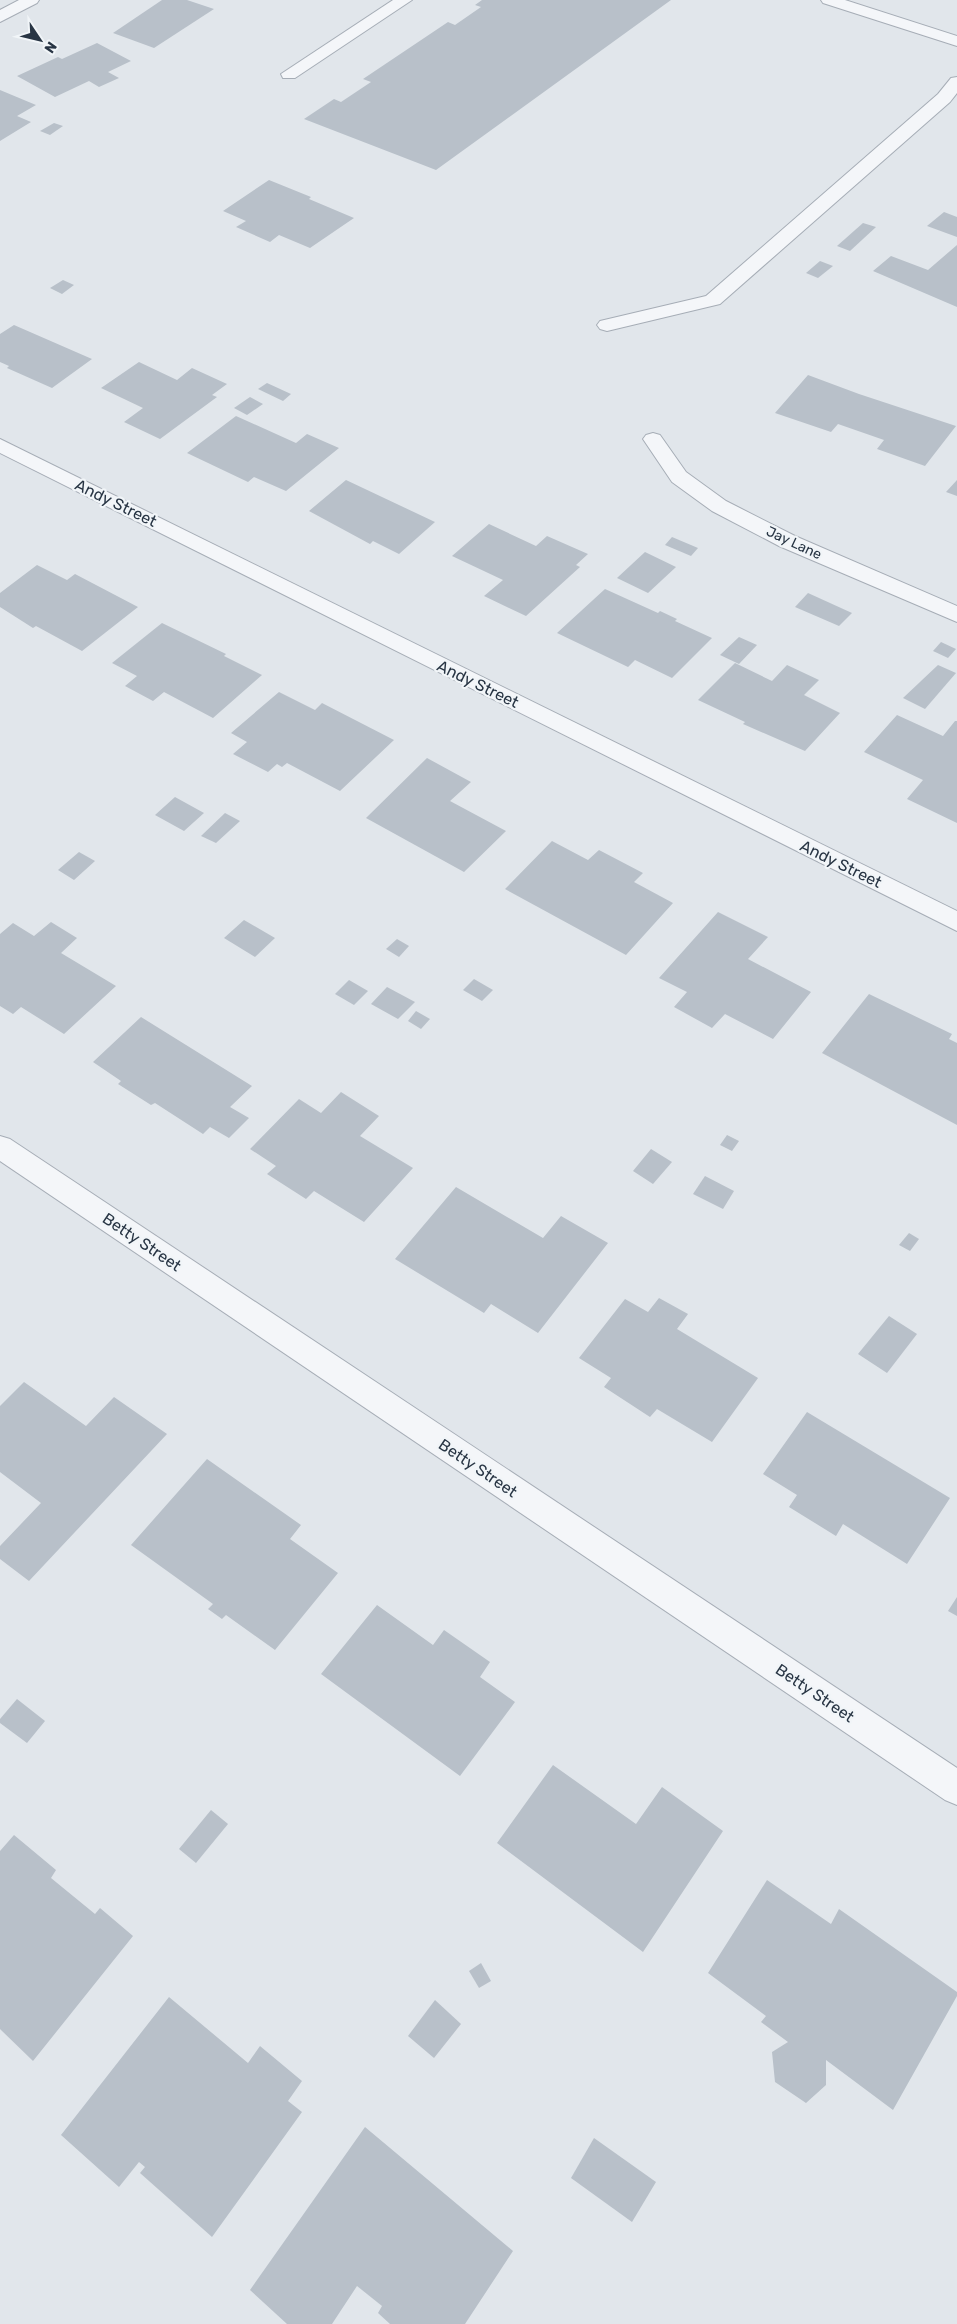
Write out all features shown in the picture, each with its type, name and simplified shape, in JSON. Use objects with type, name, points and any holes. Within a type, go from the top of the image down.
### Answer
[{"type":"street","points":[[0,17],[31,0]]},
{"type":"street","points":[[289,74],[404,0]]},
{"type":"street","points":[[828,0],[957,41]]},
{"type":"street","points":[[607,325],[714,300],[944,98],[957,82]]},
{"type":"street","name":"Jay Lane","points":[[653,439],[679,477],[719,506],[787,541],[957,614]]},
{"type":"street","name":"Andy Street","points":[[0,445],[957,922]]},
{"type":"street","name":"Betty Street","points":[[0,1147],[957,1788]]},
{"type":"building","points":[[162,0],[187,0],[214,9],[154,48],[113,33]]},
{"type":"building","points":[[482,0],[671,0],[436,170],[304,119],[334,99],[341,102],[371,82],[363,79],[448,22],[455,25],[481,7],[475,5]]},
{"type":"building","points":[[97,43],[131,61],[108,72],[119,78],[99,87],[89,81],[55,97],[17,76],[58,57],[62,59]]},
{"type":"building","points":[[0,90],[36,105],[17,116],[31,122],[0,141]]},
{"type":"building","points":[[54,123],[63,126],[50,135],[40,131]]},
{"type":"building","points":[[269,180],[311,197],[309,199],[354,218],[310,248],[279,235],[270,242],[236,227],[246,221],[223,211]]},
{"type":"building","points":[[944,212],[957,217],[957,237],[927,226]]},
{"type":"building","points":[[863,223],[876,227],[850,251],[837,246]]},
{"type":"building","points":[[957,245],[957,307],[873,271],[891,256],[928,270]]},
{"type":"building","points":[[820,261],[833,266],[818,278],[806,273]]},
{"type":"building","points":[[63,280],[74,285],[62,294],[50,288]]},
{"type":"building","points":[[14,325],[92,359],[52,388],[7,368],[9,366],[0,362],[0,334]]},
{"type":"building","points":[[139,362],[177,380],[192,368],[227,384],[212,395],[217,397],[160,439],[124,422],[143,408],[101,388]]},
{"type":"building","points":[[808,375],[956,426],[925,466],[877,449],[884,440],[838,424],[831,432],[775,413]]},
{"type":"building","points":[[267,383],[291,394],[283,401],[258,389]]},
{"type":"building","points":[[250,397],[263,404],[247,415],[234,408]]},
{"type":"building","points":[[236,416],[296,443],[307,434],[339,448],[286,491],[254,477],[248,482],[187,453]]},
{"type":"building","points":[[346,480],[435,522],[399,554],[373,541],[370,544],[309,511]]},
{"type":"building","points":[[957,480],[957,496],[946,492]]},
{"type":"building","points":[[489,524],[536,546],[547,536],[588,554],[576,565],[580,567],[526,616],[484,596],[503,580],[452,556]]},
{"type":"building","points":[[672,537],[698,548],[691,556],[665,545]]},
{"type":"building","points":[[645,552],[676,567],[648,593],[617,578]]},
{"type":"building","points":[[37,565],[67,580],[75,574],[138,607],[82,651],[36,626],[33,628],[0,607],[0,593]]},
{"type":"building","points":[[605,589],[658,613],[660,611],[677,619],[675,621],[712,638],[672,678],[635,660],[628,667],[557,633]]},
{"type":"building","points":[[808,593],[852,613],[839,626],[795,607]]},
{"type":"building","points":[[162,623],[226,654],[224,656],[262,675],[213,718],[164,692],[153,701],[125,686],[137,676],[112,663]]},
{"type":"building","points":[[739,637],[757,645],[739,664],[720,655]]},
{"type":"building","points":[[941,642],[956,649],[948,658],[933,651]]},
{"type":"building","points":[[735,663],[772,681],[787,665],[819,680],[804,695],[840,713],[805,751],[743,724],[745,722],[698,700]]},
{"type":"building","points":[[938,665],[956,673],[925,709],[903,698]]},
{"type":"building","points":[[279,692],[315,710],[322,703],[394,740],[340,791],[287,763],[282,767],[277,764],[268,772],[233,754],[247,742],[231,733]]},
{"type":"building","points":[[897,715],[943,736],[957,721],[957,823],[907,799],[923,780],[864,752]]},
{"type":"building","points":[[427,758],[471,782],[450,801],[506,831],[464,872],[366,818]]},
{"type":"building","points":[[175,797],[204,813],[184,831],[155,815]]},
{"type":"building","points":[[225,813],[240,821],[216,843],[201,836]]},
{"type":"building","points":[[552,841],[588,860],[599,850],[643,873],[634,882],[673,903],[626,955],[505,889]]},
{"type":"building","points":[[79,852],[95,861],[74,880],[58,870]]},
{"type":"building","points":[[718,912],[768,937],[748,959],[811,992],[773,1039],[725,1014],[712,1028],[674,1007],[687,992],[659,978]]},
{"type":"building","points":[[244,920],[275,938],[255,957],[224,938]]},
{"type":"building","points":[[51,922],[77,938],[61,953],[116,986],[64,1034],[21,1007],[13,1014],[0,1006],[0,934],[13,923],[34,936]]},
{"type":"building","points":[[397,939],[409,946],[399,957],[386,949]]},
{"type":"building","points":[[474,979],[493,990],[482,1001],[463,990]]},
{"type":"building","points":[[349,980],[368,991],[354,1005],[335,994]]},
{"type":"building","points":[[387,987],[415,1002],[398,1019],[371,1004]]},
{"type":"building","points":[[869,994],[952,1034],[949,1039],[957,1043],[957,1125],[822,1053]]},
{"type":"building","points":[[416,1011],[430,1019],[421,1029],[408,1021]]},
{"type":"building","points":[[141,1017],[252,1086],[230,1107],[249,1118],[229,1138],[210,1127],[203,1134],[155,1103],[151,1105],[118,1084],[121,1081],[93,1062]]},
{"type":"building","points":[[341,1092],[379,1116],[360,1136],[413,1168],[364,1222],[314,1191],[306,1199],[267,1174],[276,1166],[250,1149],[299,1099],[321,1113]]},
{"type":"building","points":[[727,1135],[739,1141],[732,1151],[720,1145]]},
{"type":"building","points":[[651,1149],[672,1162],[653,1184],[633,1171]]},
{"type":"building","points":[[705,1176],[734,1191],[723,1209],[693,1194]]},
{"type":"building","points":[[456,1187],[543,1238],[561,1216],[608,1243],[538,1333],[491,1304],[484,1313],[395,1259]]},
{"type":"building","points":[[909,1233],[919,1239],[910,1251],[899,1245]]},
{"type":"building","points":[[659,1298],[688,1314],[677,1329],[758,1378],[712,1442],[657,1409],[650,1417],[604,1387],[611,1378],[579,1358],[625,1299],[648,1312]]},
{"type":"building","points":[[889,1316],[917,1334],[887,1373],[858,1354]]},
{"type":"building","points":[[24,1382],[86,1426],[114,1397],[167,1434],[29,1581],[0,1559],[0,1546],[41,1503],[0,1472],[0,1406]]},
{"type":"building","points":[[807,1412],[950,1498],[907,1564],[843,1524],[836,1536],[789,1507],[797,1495],[763,1474]]},
{"type":"building","points":[[207,1459],[301,1525],[290,1539],[338,1573],[275,1650],[226,1615],[222,1619],[208,1609],[213,1604],[131,1545]]},
{"type":"building","points":[[957,1597],[957,1616],[948,1611]]},
{"type":"building","points":[[377,1605],[433,1645],[444,1630],[490,1662],[480,1677],[515,1702],[460,1776],[321,1674]]},
{"type":"building","points":[[17,1699],[45,1721],[27,1743],[0,1723],[0,1719]]},
{"type":"building","points":[[553,1765],[636,1824],[662,1787],[723,1831],[643,1952],[497,1843]]},
{"type":"building","points":[[211,1810],[228,1824],[196,1863],[179,1849]]},
{"type":"building","points":[[14,1835],[56,1870],[51,1878],[95,1914],[100,1908],[133,1936],[33,2061],[0,2029],[0,1851]]},
{"type":"building","points":[[767,1880],[831,1924],[839,1909],[957,1992],[957,1996],[893,2110],[826,2060],[826,2085],[806,2103],[775,2082],[772,2052],[788,2042],[761,2022],[766,2016],[708,1973]]},
{"type":"building","points":[[481,1963],[491,1981],[479,1988],[469,1971]]},
{"type":"building","points":[[169,1997],[248,2063],[260,2046],[302,2081],[288,2101],[302,2112],[212,2237],[140,2173],[145,2167],[139,2162],[119,2187],[61,2135]]},
{"type":"building","points":[[435,2000],[461,2024],[434,2058],[408,2036]]},
{"type":"building","points":[[365,2127],[513,2251],[465,2324],[390,2324],[378,2313],[382,2306],[357,2286],[332,2324],[287,2324],[250,2290]]},
{"type":"building","points":[[594,2138],[656,2182],[632,2222],[571,2178]]}]
